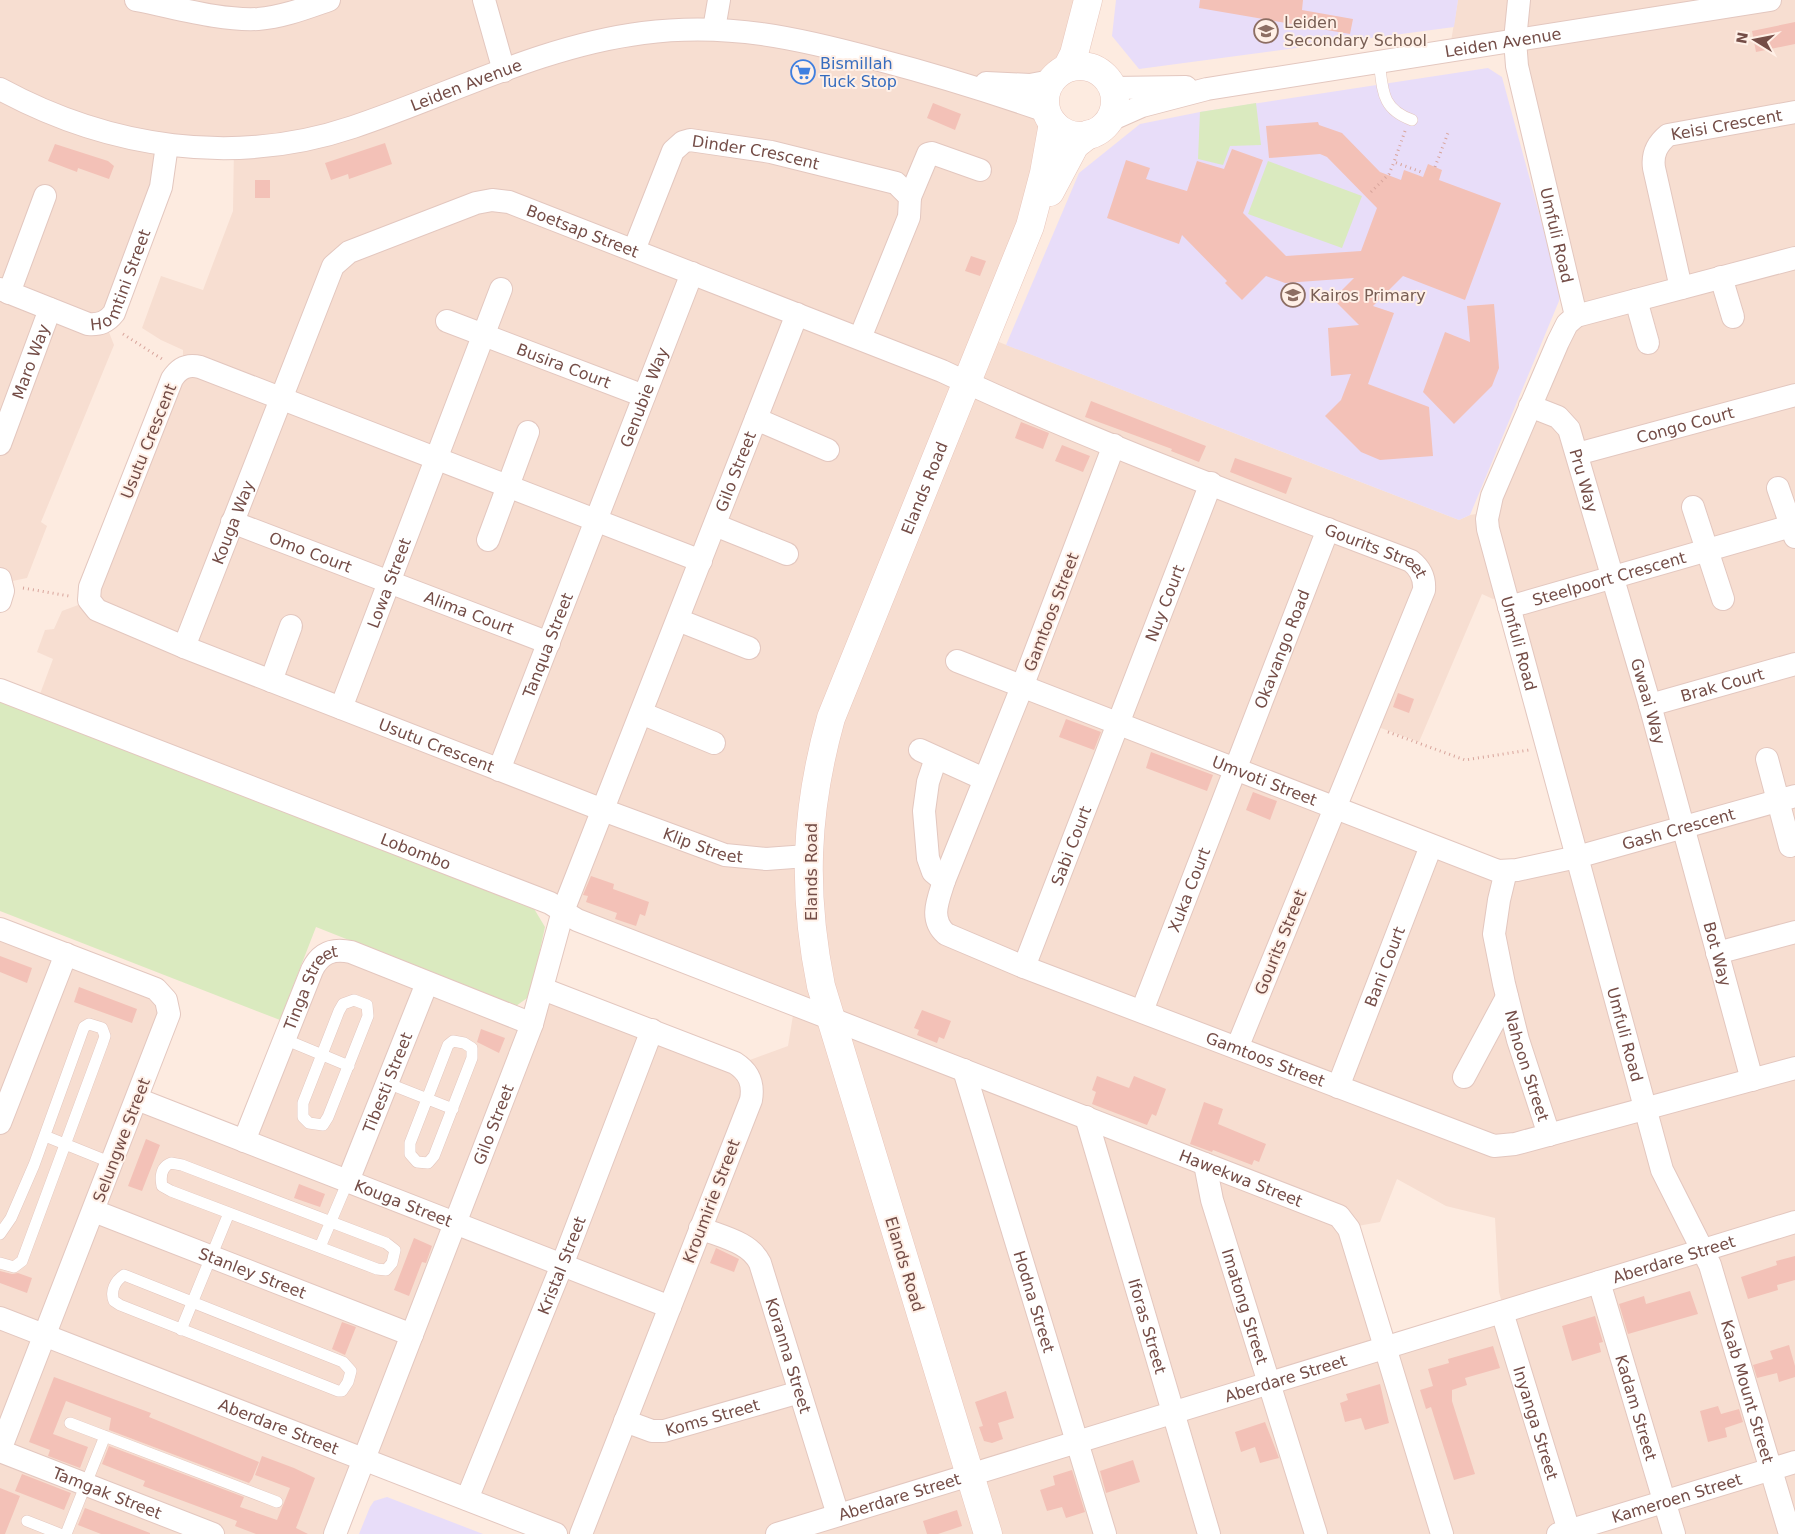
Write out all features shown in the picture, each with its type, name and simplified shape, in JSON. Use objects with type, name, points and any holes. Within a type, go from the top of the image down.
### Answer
[{"type":"street","points":[[136,0],[188,5],[235,19],[284,16],[329,0]]},
{"type":"street","points":[[484,0],[504,71]]},
{"type":"street","points":[[714,29],[719,0]]},
{"type":"street","points":[[1088,0],[1074,54],[1046,90],[1050,117],[1069,134],[1098,128],[1113,109],[1105,79],[1097,0]]},
{"type":"street","name":"Umfuli Road","points":[[1519,0],[1515,40],[1523,96],[1576,316],[1567,324],[1558,342],[1492,496],[1487,519],[1509,607],[1662,1170],[1702,1251]]},
{"type":"street","name":"Leiden Avenue","points":[[1098,128],[1142,106],[1207,89],[1770,0]]},
{"type":"street","name":"Leiden Avenue","points":[[0,89],[61,119],[95,131],[167,145],[229,148],[292,142],[322,136],[352,127],[543,56],[610,38],[662,31],[714,29],[776,34],[806,40],[941,76],[1050,117]]},
{"type":"street","points":[[1059,74],[1083,66],[1105,79]]},
{"type":"street","name":"Leiden Avenue","points":[[941,76],[1012,85],[1030,85],[1059,74]]},
{"type":"street","name":"Leiden Avenue","points":[[1105,79],[1207,89]]},
{"type":"street","name":"Keisi Crescent","points":[[1680,288],[1654,168],[1653,158],[1661,141],[1668,135],[1795,112]]},
{"type":"street","name":"Elands Road","points":[[1030,226],[1044,173],[1050,117]]},
{"type":"street","name":"Elands Road","points":[[988,1534],[821,986],[811,930],[807,856],[814,786],[831,718],[1030,226],[1075,145],[1098,128]]},
{"type":"street","name":"Dinder Crescent","points":[[634,250],[673,151],[683,142],[690,140],[771,152],[825,164],[896,183],[910,197]]},
{"type":"street","name":"Homtini Street","points":[[45,196],[4,291],[88,324],[104,322],[114,312],[161,187],[167,145]]},
{"type":"street","points":[[860,338],[909,217],[910,197],[928,154],[932,153],[980,170]]},
{"type":"street","name":"Boetsap Street","points":[[282,398],[330,272],[337,260],[349,252],[476,203],[492,200],[509,202],[860,338],[966,382]]},
{"type":"street","points":[[1576,316],[1795,258]]},
{"type":"street","name":"Genubie Way","points":[[596,521],[692,273]]},
{"type":"street","points":[[1721,277],[1733,317]]},
{"type":"street","points":[[436,459],[500,289]]},
{"type":"street","points":[[1636,300],[1648,343]]},
{"type":"street","name":"Maro Way","points":[[1,436],[50,309]]},
{"type":"street","name":"Gilo Street","points":[[335,1534],[532,1024],[563,911],[797,314]]},
{"type":"street","name":"Busira Court","points":[[447,321],[644,396]]},
{"type":"street","name":"Usutu Crescent","points":[[603,810],[184,647],[97,610],[89,600],[94,578],[172,379],[179,370],[189,366],[200,367],[701,561]]},
{"type":"street","name":"Gourits Street","points":[[966,382],[995,396],[1114,445],[1412,561],[1424,578],[1424,590],[1237,1048]]},
{"type":"street","name":"Congo Court","points":[[1577,454],[1795,395]]},
{"type":"street","name":"Kouga Way","points":[[184,647],[282,398]]},
{"type":"street","name":"Pru Way","points":[[1530,406],[1558,417],[1566,424],[1614,576]]},
{"type":"street","name":"Gilo Street","points":[[756,419],[828,450]]},
{"type":"street","points":[[488,540],[528,432]]},
{"type":"street","name":"Gamtoos Street","points":[[1114,445],[1022,687],[944,881],[935,914],[940,929],[946,934],[1024,967],[1494,1146],[1515,1144],[1646,1109]]},
{"type":"street","name":"Lowa Street","points":[[341,708],[436,459]]},
{"type":"street","name":"Nuy Court","points":[[1118,724],[1211,483]]},
{"type":"street","name":"Steelpoort Crescent","points":[[1509,607],[1707,550],[1794,530],[1778,488]]},
{"type":"street","name":"Steelpoort Crescent","points":[[1693,507],[1723,599]]},
{"type":"street","name":"Tanqua Street","points":[[499,770],[596,521]]},
{"type":"street","name":"Omo Court","points":[[232,522],[389,582]]},
{"type":"street","name":"Gilo Street","points":[[715,525],[787,554]]},
{"type":"street","name":"Okavango Road","points":[[1235,770],[1328,529]]},
{"type":"street","name":"Gwaai Way","points":[[1614,576],[1683,828]]},
{"type":"street","name":"Alima Court","points":[[389,582],[548,643]]},
{"type":"street","points":[[678,620],[749,648]]},
{"type":"street","points":[[271,680],[291,626]]},
{"type":"street","name":"Umvoti Street","points":[[957,661],[1484,867],[1506,871],[1577,857]]},
{"type":"street","name":"Brak Court","points":[[1650,705],[1795,664]]},
{"type":"street","name":"Lobombo","points":[[0,690],[550,903],[577,920],[830,1018]]},
{"type":"street","points":[[641,713],[714,743]]},
{"type":"street","name":"Sabi Court","points":[[1024,967],[1118,724]]},
{"type":"street","points":[[944,881],[933,872],[928,858],[924,811],[928,782],[928,754],[984,779]]},
{"type":"street","points":[[1767,759],[1787,798],[1790,846]]},
{"type":"street","name":"Xuka Court","points":[[1142,1011],[1235,770]]},
{"type":"street","name":"Gash Crescent","points":[[1577,857],[1787,798]]},
{"type":"street","name":"Klip Street","points":[[603,810],[725,855],[766,859],[807,856]]},
{"type":"street","name":"Bot Way","points":[[1683,828],[1752,1080]]},
{"type":"street","name":"Bani Court","points":[[1338,1087],[1432,846]]},
{"type":"street","name":"Nahoon Street","points":[[1506,871],[1494,934],[1518,1040],[1548,1135]]},
{"type":"street","name":"Selungwe Street","points":[[0,929],[156,989],[166,1000],[169,1007],[168,1021],[1,1447]]},
{"type":"street","points":[[1717,953],[1795,932]]},
{"type":"street","name":"Tinga Street","points":[[244,1141],[316,962],[329,952],[351,952],[532,1024]]},
{"type":"street","points":[[0,1121],[66,954]]},
{"type":"street","name":"Tibesti Street","points":[[348,1182],[427,983]]},
{"type":"street","name":"Kroumirie Street","points":[[543,989],[735,1063],[746,1071],[752,1084],[751,1100],[581,1534]]},
{"type":"street","name":"Nahoon Street","points":[[1464,1077],[1507,997]]},
{"type":"street","name":"Hawekwa Street","points":[[830,1018],[1344,1220],[1349,1228],[1387,1347],[1442,1534]]},
{"type":"street","name":"Kristal Street","points":[[467,1499],[562,1265],[652,1030]]},
{"type":"street","points":[[1646,1109],[1795,1068]]},
{"type":"street","name":"Hodna Street","points":[[964,1070],[1104,1534]]},
{"type":"street","name":"Kouga Street","points":[[137,1099],[670,1307]]},
{"type":"street","name":"Iforas Street","points":[[1086,1117],[1210,1534]]},
{"type":"street","name":"Imatong Street","points":[[1205,1164],[1212,1200],[1316,1534]]},
{"type":"street","name":"Stanley Street","points":[[94,1211],[412,1334]]},
{"type":"street","name":"Aberdare Street","points":[[778,1534],[1795,1222]]},
{"type":"street","name":"Koranna Street","points":[[700,1228],[743,1245],[756,1254],[838,1515]]},
{"type":"street","name":"Kaab Mount Street","points":[[1702,1251],[1710,1265],[1790,1534]]},
{"type":"street","name":"Kadam Street","points":[[1599,1282],[1674,1534]]},
{"type":"street","name":"Inyanga Street","points":[[1502,1312],[1566,1533]]},
{"type":"street","name":"Aberdare Street","points":[[0,1318],[556,1534]]},
{"type":"street","name":"Koms Street","points":[[625,1421],[652,1431],[664,1432],[800,1392]]},
{"type":"street","name":"Tamgak Street","points":[[1,1447],[85,1485],[213,1534]]},
{"type":"street","name":"Kameroen Street","points":[[1566,1533],[1795,1462]]},
{"type":"lane","points":[[1379,61],[1387,102],[1395,112],[1411,119]]},
{"type":"lane","points":[[354,1000],[366,1005],[368,1016],[349,1066],[323,1125],[309,1122],[303,1117],[303,1103],[343,1004],[354,1000]]},
{"type":"lane","points":[[0,1234],[11,1218],[45,1136],[84,1027],[94,1025],[102,1028],[105,1036],[22,1261],[14,1267],[0,1263]]},
{"type":"lane","points":[[284,1039],[349,1066]]},
{"type":"lane","points":[[453,1041],[464,1043],[472,1048],[473,1052],[453,1109],[431,1161],[423,1164],[417,1162],[410,1154],[410,1143],[448,1045],[453,1041]]},
{"type":"lane","points":[[387,1083],[453,1109]]},
{"type":"lane","points":[[45,1136],[112,1163]]},
{"type":"lane","points":[[166,1165],[182,1165],[393,1247],[392,1264],[386,1270],[376,1269],[229,1213],[166,1188],[161,1179],[166,1165]]},
{"type":"lane","points":[[320,1248],[348,1182]]},
{"type":"lane","points":[[181,1330],[229,1213]]},
{"type":"lane","points":[[127,1275],[193,1302],[343,1362],[351,1371],[348,1382],[342,1391],[338,1391],[181,1330],[120,1305],[114,1301],[113,1289],[119,1278],[127,1275]]},
{"type":"lane","points":[[70,1423],[277,1502]]},
{"type":"lane","points":[[66,1534],[105,1436]]},
{"type":"lane","points":[[27,1521],[60,1534]]},
{"type":"path","points":[[1371,192],[1389,174],[1411,119]]},
{"type":"path","points":[[1435,167],[1448,133]]},
{"type":"path","points":[[1394,162],[1424,173]]},
{"type":"path","points":[[104,322],[179,370]]},
{"type":"path","points":[[1,588],[89,600]]},
{"type":"path","points":[[1369,725],[1465,760],[1548,747]]},
{"type":"shaded area","points":[[0,0],[1087,0],[1066,67],[1012,85],[1049,117],[986,337],[1459,520],[1470,515],[1489,512],[1568,325],[1516,43],[1449,53],[1458,0],[1795,0],[1795,1534],[560,1534],[363,1458],[333,1534],[0,1534],[0,930],[166,1001],[136,1099],[243,1141],[330,951],[532,1023],[542,988],[739,1064],[788,1046],[795,1003],[37,702],[53,659],[37,652],[45,630],[54,629],[62,611],[89,601],[183,366],[183,350],[161,340],[142,328],[161,276],[203,290],[233,211],[234,147],[168,145],[105,322],[114,345],[41,522],[47,526],[27,578],[3,583],[0,603]],"holes":[[[1482,594],[1493,599],[1507,595],[1579,857],[1483,869],[1335,810],[1370,724],[1419,742]],[[1397,1179],[1446,1206],[1495,1218],[1499,1292],[1504,1310],[1387,1346],[1352,1227],[1380,1222]]]},
{"type":"shaded area","name":"Leiden Secondary School","points":[[1116,0],[1458,0],[1454,27],[1139,69],[1112,36]]},
{"type":"shaded area","name":"Kairos Primary","points":[[1488,68],[1502,77],[1560,290],[1559,301],[1470,515],[1459,520],[1006,345],[1079,173],[1140,124],[1200,112]]},
{"type":"shaded area","points":[[387,1497],[483,1534],[359,1534],[374,1501]]},
{"type":"green space","points":[[1256,103],[1261,145],[1230,146],[1223,165],[1198,159],[1200,112]]},
{"type":"green space","points":[[1268,161],[1362,196],[1342,248],[1248,214]]},
{"type":"green space","points":[[0,701],[533,907],[545,927],[530,996],[516,1006],[316,927],[280,1020],[0,911]]},
{"type":"building","points":[[1200,0],[1303,0],[1302,10],[1353,19],[1350,34],[1199,8]]},
{"type":"building","points":[[1795,22],[1795,44],[1756,52],[1752,31]]},
{"type":"building","points":[[933,103],[961,114],[955,130],[927,118]]},
{"type":"building","points":[[1318,122],[1319,125],[1342,133],[1380,172],[1401,180],[1404,170],[1423,177],[1428,164],[1442,170],[1439,180],[1501,203],[1465,300],[1403,276],[1373,306],[1394,313],[1368,384],[1429,407],[1433,456],[1380,460],[1361,452],[1325,416],[1341,400],[1351,374],[1331,376],[1328,328],[1359,325],[1333,299],[1354,278],[1285,283],[1266,276],[1242,300],[1225,283],[1227,281],[1182,235],[1179,244],[1107,218],[1126,160],[1150,168],[1146,179],[1187,191],[1197,161],[1224,169],[1232,149],[1263,160],[1243,213],[1286,256],[1361,251],[1377,208],[1327,157],[1320,154],[1269,158],[1266,126]]},
{"type":"building","points":[[385,143],[392,164],[349,179],[348,174],[331,180],[325,163]]},
{"type":"building","points":[[55,144],[108,161],[114,166],[109,179],[78,168],[77,172],[48,161]]},
{"type":"building","points":[[255,180],[270,180],[270,198],[255,198]]},
{"type":"building","points":[[971,256],[986,261],[980,276],[965,271]]},
{"type":"building","points":[[1494,304],[1499,368],[1492,386],[1454,424],[1423,392],[1445,332],[1470,342],[1467,306]]},
{"type":"building","points":[[1091,401],[1206,446],[1199,462],[1171,451],[1172,449],[1085,417]]},
{"type":"building","points":[[1021,422],[1049,433],[1043,449],[1015,438]]},
{"type":"building","points":[[1062,445],[1090,456],[1083,472],[1055,461]]},
{"type":"building","points":[[1235,458],[1292,478],[1286,494],[1230,472]]},
{"type":"building","points":[[1398,693],[1414,699],[1409,713],[1393,707]]},
{"type":"building","points":[[1066,719],[1101,732],[1094,750],[1059,737]]},
{"type":"building","points":[[1151,752],[1213,775],[1207,791],[1146,768]]},
{"type":"building","points":[[1253,792],[1277,801],[1270,820],[1246,810]]},
{"type":"building","points":[[591,876],[614,884],[613,889],[649,902],[645,916],[640,914],[636,926],[615,919],[617,913],[586,902],[588,896],[583,895]]},
{"type":"building","points":[[0,956],[32,968],[27,983],[0,972]]},
{"type":"building","points":[[79,987],[137,1009],[132,1023],[74,1002]]},
{"type":"building","points":[[922,1010],[951,1021],[944,1039],[939,1037],[937,1043],[917,1035],[919,1030],[914,1028]]},
{"type":"building","points":[[481,1029],[505,1038],[499,1053],[477,1042]]},
{"type":"building","points":[[1097,1076],[1129,1088],[1134,1076],[1166,1089],[1156,1116],[1152,1114],[1147,1125],[1092,1104],[1096,1092],[1092,1090]]},
{"type":"building","points":[[1204,1102],[1223,1109],[1218,1124],[1266,1144],[1259,1162],[1254,1160],[1252,1165],[1213,1150],[1212,1152],[1190,1144]]},
{"type":"building","points":[[146,1139],[160,1145],[142,1191],[128,1186]]},
{"type":"building","points":[[299,1184],[325,1194],[320,1207],[294,1198]]},
{"type":"building","points":[[414,1238],[432,1246],[426,1263],[422,1262],[409,1296],[394,1290]]},
{"type":"building","points":[[716,1248],[739,1259],[734,1272],[710,1263]]},
{"type":"building","points":[[1795,1256],[1795,1280],[1777,1285],[1778,1290],[1748,1299],[1741,1277],[1777,1265],[1776,1261]]},
{"type":"building","points":[[0,1271],[12,1274],[18,1273],[32,1278],[27,1293],[0,1283]]},
{"type":"building","points":[[1690,1291],[1698,1314],[1628,1334],[1619,1304],[1644,1296],[1646,1304]]},
{"type":"building","points":[[1595,1316],[1603,1342],[1599,1343],[1601,1352],[1572,1361],[1562,1326]]},
{"type":"building","points":[[342,1322],[356,1327],[345,1355],[332,1349]]},
{"type":"building","points":[[1789,1345],[1795,1366],[1795,1377],[1779,1382],[1777,1373],[1757,1378],[1753,1365],[1773,1359],[1770,1351]]},
{"type":"building","points":[[1493,1346],[1500,1368],[1465,1378],[1467,1385],[1452,1390],[1452,1401],[1475,1474],[1454,1480],[1431,1407],[1426,1409],[1420,1390],[1433,1386],[1428,1369],[1449,1363],[1448,1359]]},
{"type":"building","points":[[54,1377],[151,1413],[149,1417],[259,1462],[252,1479],[249,1483],[109,1430],[111,1418],[66,1401],[53,1434],[88,1447],[80,1468],[48,1456],[50,1450],[29,1442]]},
{"type":"building","points":[[1380,1384],[1389,1423],[1365,1430],[1361,1418],[1345,1422],[1340,1403],[1348,1400],[1346,1394]]},
{"type":"building","points":[[1006,1391],[1014,1418],[998,1423],[1003,1439],[992,1443],[984,1441],[979,1427],[983,1426],[975,1402]]},
{"type":"building","points":[[1718,1406],[1721,1414],[1739,1409],[1743,1422],[1725,1428],[1727,1437],[1708,1442],[1700,1411]]},
{"type":"building","points":[[1265,1422],[1279,1458],[1260,1463],[1255,1447],[1241,1452],[1235,1432]]},
{"type":"building","points":[[109,1446],[244,1497],[240,1507],[277,1520],[290,1488],[255,1475],[262,1456],[294,1468],[315,1478],[296,1528],[308,1534],[256,1534],[235,1526],[237,1521],[143,1486],[145,1481],[102,1464]]},
{"type":"building","points":[[1133,1460],[1140,1482],[1106,1493],[1100,1471]]},
{"type":"building","points":[[1072,1470],[1085,1512],[1066,1518],[1062,1507],[1047,1511],[1040,1490],[1055,1485],[1053,1476]]},
{"type":"building","points":[[22,1474],[71,1493],[64,1510],[15,1491]]},
{"type":"building","points":[[0,1488],[20,1496],[5,1534],[0,1534]]},
{"type":"building","points":[[85,1508],[150,1534],[101,1534],[78,1525]]},
{"type":"building","points":[[957,1510],[962,1526],[938,1534],[927,1534],[923,1521]]},
{"type":"place","name":"Leiden Secondary School","points":[[1266,31]]},
{"type":"place","name":"Bismillah Tuck Stop","points":[[803,72]]},
{"type":"place","name":"Kairos Primary","points":[[1293,295]]}]
